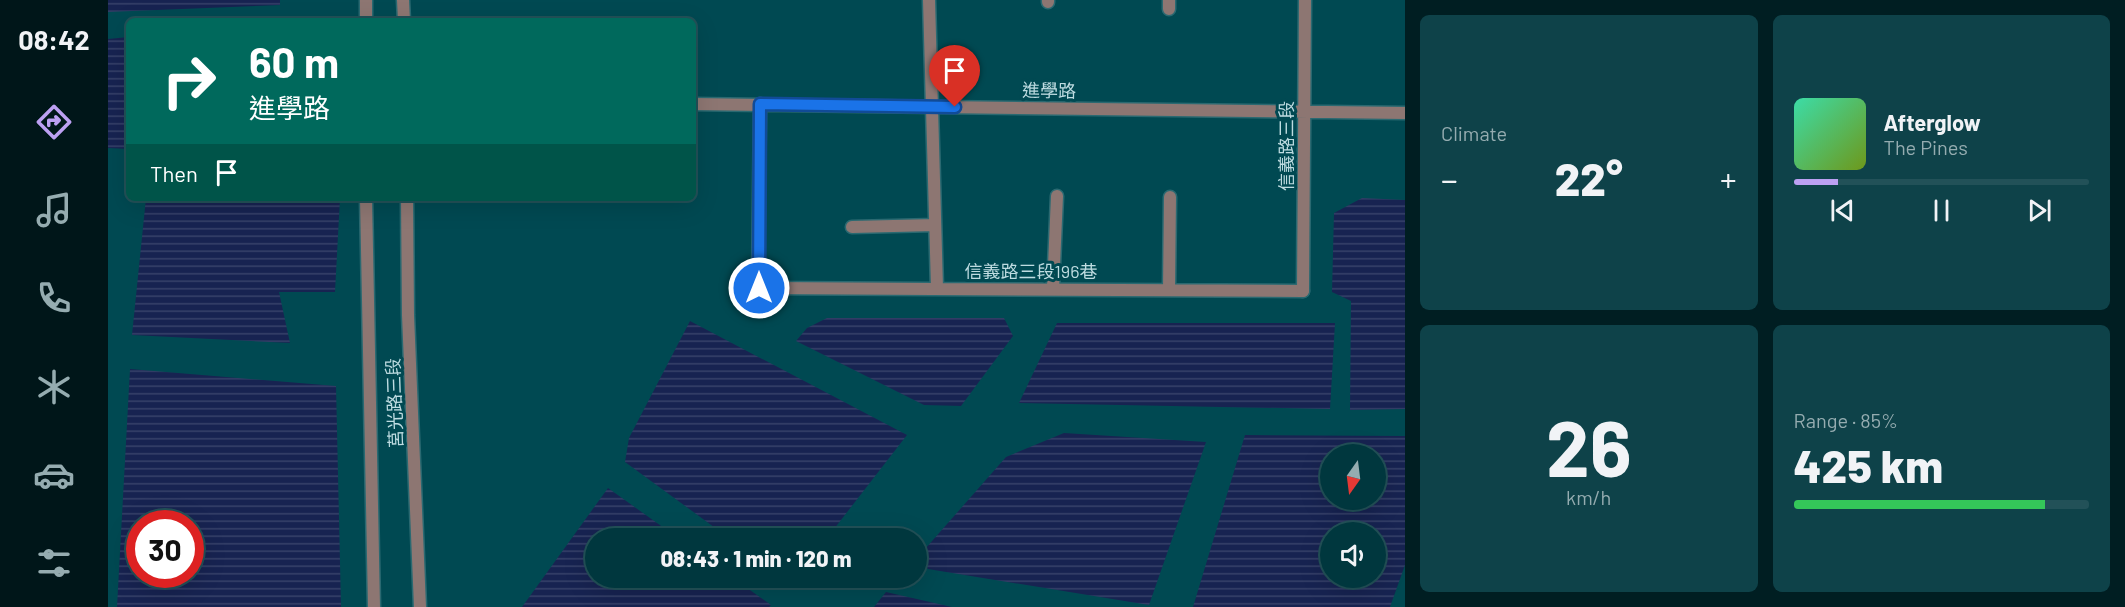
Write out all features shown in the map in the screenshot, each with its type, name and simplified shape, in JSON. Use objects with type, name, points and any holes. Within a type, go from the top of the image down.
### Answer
[{"type":"street","points":[[366,0],[366,18]]},
{"type":"street","points":[[403,0],[404,18]]},
{"type":"street","points":[[929,0],[937,288]]},
{"type":"street","name":"信義路三段","points":[[1303,291],[1305,0]]},
{"type":"street","name":"進學路","points":[[696,104],[1405,113]]},
{"type":"street","name":"信義路三段196巷","points":[[760,104],[759,288],[1303,291]]},
{"type":"street","points":[[1053,289],[1057,196]]},
{"type":"street","points":[[1169,290],[1170,197]]},
{"type":"street","name":"莒光路三段","points":[[366,201],[374,607]]},
{"type":"street","name":"莒光路三段","points":[[407,201],[408,315],[420,607]]},
{"type":"street","points":[[852,227],[935,225]]},
{"type":"water","points":[[108,0],[280,0],[280,5],[108,12]]},
{"type":"water","points":[[126,37],[126,149],[108,148],[108,39]]},
{"type":"water","points":[[1362,198],[1405,200],[1405,409],[1350,410],[1351,301],[1332,292],[1334,213]]},
{"type":"water","points":[[146,201],[340,201],[335,292],[279,292],[290,343],[132,335]]},
{"type":"water","points":[[827,318],[1004,318],[1013,336],[961,406],[924,405],[796,341],[807,328]]},
{"type":"water","points":[[690,321],[907,435],[835,528],[715,528],[625,462],[629,438]]},
{"type":"water","points":[[1057,323],[1335,323],[1330,409],[1019,403]]},
{"type":"water","points":[[130,369],[336,386],[341,607],[117,607]]},
{"type":"water","points":[[1064,433],[1206,442],[1149,605],[928,569],[927,547],[1006,457]]},
{"type":"water","points":[[1245,435],[1405,436],[1405,565],[1390,607],[1193,607]]},
{"type":"water","points":[[608,488],[664,528],[585,528],[585,588],[747,588],[771,605],[769,607],[522,607]]},
{"type":"water","points":[[886,592],[952,607],[874,607]]},
{"type":"route","points":[[759,288],[760,104],[955,107]]}]
